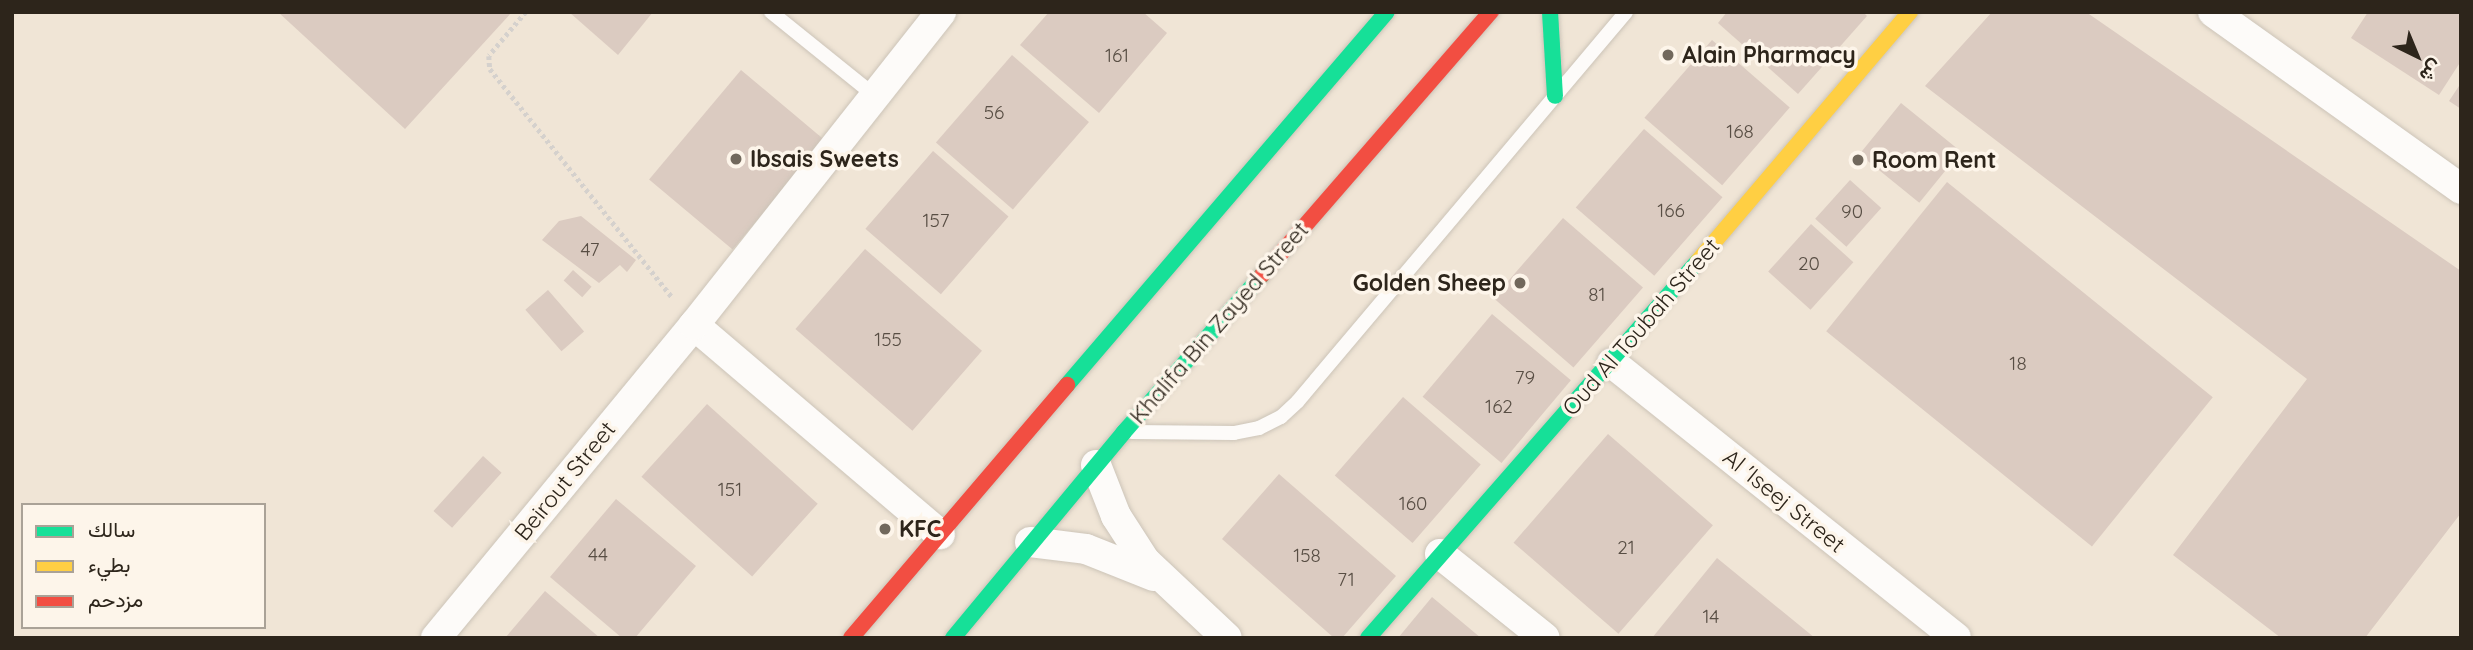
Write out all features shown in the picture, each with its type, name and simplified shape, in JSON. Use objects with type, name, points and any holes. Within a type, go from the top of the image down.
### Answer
[{"type":"main road","points":[[850,638],[1387,12]]},
{"type":"main road","name":"Khalifa Bin Zayed Street","points":[[953,638],[1124,432],[1490,12]]},
{"type":"main road","points":[[1550,12],[1555,96]]},
{"type":"main road","name":"Oud Al Toubah Street","points":[[1368,638],[1612,363],[1910,12]]},
{"type":"street","name":"Beirout Street","points":[[436,638],[694,325],[942,12]]},
{"type":"street","points":[[2213,12],[2461,189]]},
{"type":"street","points":[[694,325],[940,534]]},
{"type":"street","name":"Al 'Iseej Street","points":[[1612,363],[1956,638]]},
{"type":"street","points":[[1096,465],[1116,516],[1135,546],[1164,581],[1227,638]]},
{"type":"street","points":[[1030,542],[1086,549],[1139,568],[1164,581]]},
{"type":"street","points":[[1440,554],[1545,638]]},
{"type":"lane","points":[[771,12],[875,96]]},
{"type":"lane","points":[[1124,432],[1234,433],[1259,428],[1281,417],[1298,401],[1626,12]]},
{"type":"path","points":[[526,12],[489,57],[490,69],[694,325]]},
{"type":"building","points":[[278,12],[512,12],[405,129]]},
{"type":"building","points":[[569,12],[653,12],[618,55]]},
{"type":"building","points":[[1049,12],[1143,12],[1167,33],[1099,113],[1020,45]]},
{"type":"building","points":[[1727,12],[1863,12],[1867,16],[1798,94],[1718,23]]},
{"type":"building","points":[[1992,12],[2086,12],[2461,271],[2461,513],[2365,638],[2281,638],[2173,555],[2307,379],[1925,86]]},
{"type":"building","points":[[2368,12],[2461,12],[2461,61],[2439,95],[2351,38]]},
{"type":"building","points":[[1712,40],[1790,108],[1722,185],[1644,118]]},
{"type":"building","points":[[1012,55],[1089,122],[1013,209],[936,143]]},
{"type":"building","name":"Ibsais Sweets","points":[[741,70],[824,140],[733,250],[649,180]]},
{"type":"building","points":[[2461,83],[2461,109],[2449,101]]},
{"type":"building","points":[[1901,103],[1961,151],[1919,203],[1859,154]]},
{"type":"building","points":[[1644,129],[1722,197],[1654,276],[1576,207]]},
{"type":"building","points":[[933,151],[1008,217],[941,294],[865,229]]},
{"type":"building","points":[[1850,180],[1881,208],[1846,247],[1815,219]]},
{"type":"building","points":[[1947,182],[2213,397],[2092,546],[1826,331]]},
{"type":"building","points":[[581,216],[636,260],[627,272],[620,265],[599,283],[542,240],[559,221]]},
{"type":"building","points":[[1563,218],[1643,288],[1573,368],[1493,298]]},
{"type":"building","points":[[1811,224],[1853,262],[1811,310],[1768,272]]},
{"type":"building","points":[[865,249],[982,351],[912,431],[795,329]]},
{"type":"building","points":[[573,270],[592,287],[582,297],[564,280]]},
{"type":"building","points":[[548,290],[584,332],[561,351],[525,310]]},
{"type":"building","points":[[1492,314],[1571,380],[1501,463],[1423,397]]},
{"type":"building","points":[[1403,397],[1481,465],[1413,543],[1335,475]]},
{"type":"building","points":[[707,404],[818,504],[752,577],[641,477]]},
{"type":"building","points":[[1608,434],[1713,525],[1618,634],[1514,543]]},
{"type":"building","points":[[483,456],[502,473],[452,528],[433,511]]},
{"type":"building","points":[[1279,474],[1396,576],[1342,638],[1334,638],[1222,539]]},
{"type":"building","points":[[616,499],[696,566],[635,638],[622,638],[550,577]]},
{"type":"building","points":[[1717,558],[1815,638],[1652,638]]},
{"type":"building","points":[[545,591],[600,638],[505,638]]},
{"type":"building","points":[[1432,597],[1481,638],[1398,638]]},
{"type":"traffic: fast","points":[[1067,385],[1387,12]]},
{"type":"traffic: fast","points":[[1550,12],[1555,96]]},
{"type":"traffic: fast","points":[[1368,638],[1698,261]]},
{"type":"traffic: fast","points":[[953,638],[1124,432],[1262,275]]},
{"type":"traffic: slow","points":[[1698,261],[1910,12]]},
{"type":"traffic: jam","points":[[1262,275],[1491,12]]},
{"type":"traffic: jam","points":[[851,638],[1067,385]]},
{"type":"place","name":"Alain Pharmacy","points":[[1668,55]]},
{"type":"place","name":"Ibsais Sweets","points":[[736,159]]},
{"type":"place","name":"Room Rent","points":[[1858,160]]},
{"type":"place","name":"Golden Sheep","points":[[1520,283]]},
{"type":"place","name":"KFC","points":[[885,529]]}]
